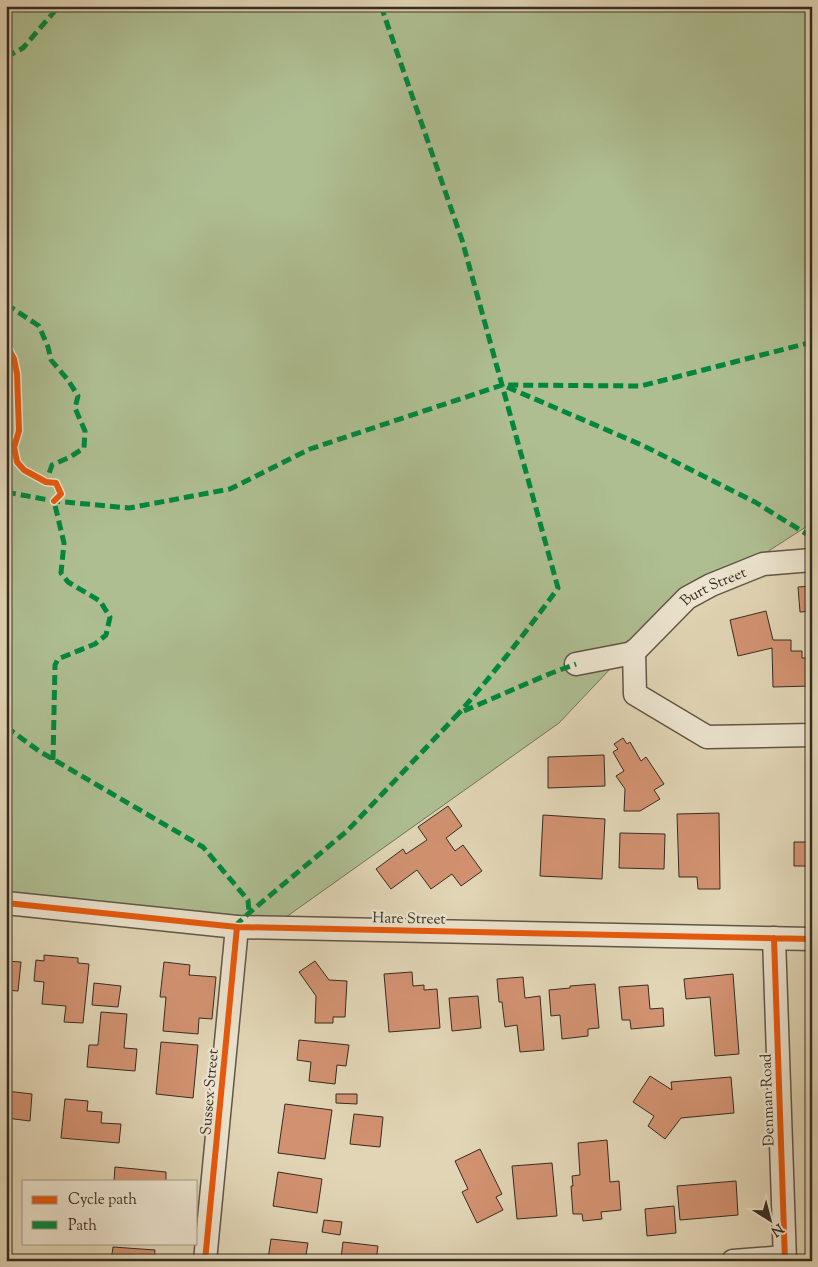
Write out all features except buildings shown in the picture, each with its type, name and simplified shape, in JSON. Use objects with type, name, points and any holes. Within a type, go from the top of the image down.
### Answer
[{"type":"street","name":"Burt Street","points":[[634,651],[687,598],[711,585],[763,564],[812,560]]},
{"type":"street","points":[[576,664],[633,653],[634,651],[636,694],[707,737],[812,735]]},
{"type":"street","name":"Hare Street","points":[[6,903],[237,927],[812,939]]},
{"type":"street","name":"Sussex Street","points":[[205,1261],[237,927]]},
{"type":"street","name":"Denman Road","points":[[774,938],[785,1259]]},
{"type":"street","points":[[733,1261],[785,1259]]},
{"type":"green space","points":[[6,6],[812,6],[812,523],[767,552],[682,593],[559,723],[272,927],[6,903]]},
{"type":"marked path","points":[[6,57],[23,48],[59,6]]},
{"type":"marked path","points":[[381,6],[462,240],[558,588],[510,652],[459,713]]},
{"type":"marked path","points":[[6,304],[39,326],[51,360],[68,380],[78,396],[75,408],[85,431],[84,448],[52,465],[46,482]]},
{"type":"marked path","points":[[6,492],[54,501],[129,508],[230,489],[310,449],[502,385],[641,386],[812,342]]},
{"type":"marked path","points":[[507,387],[644,446],[755,502],[808,535],[812,540]]},
{"type":"marked path","points":[[53,760],[55,665],[58,659],[95,644],[106,635],[110,617],[100,601],[68,582],[61,573],[64,543],[54,501]]},
{"type":"marked path","points":[[237,927],[237,924],[249,913],[347,831],[459,713],[576,664]]},
{"type":"marked path","points":[[6,727],[39,751],[203,847],[248,900],[249,913]]},
{"type":"cycle path","points":[[6,344],[14,359],[17,374],[19,431],[14,447],[17,462],[24,470],[46,482],[56,483],[61,494],[54,501]]},
{"type":"cycle path","points":[[6,903],[237,927],[812,939]]},
{"type":"cycle path","points":[[205,1261],[237,927]]},
{"type":"cycle path","points":[[774,938],[785,1261]]}]
